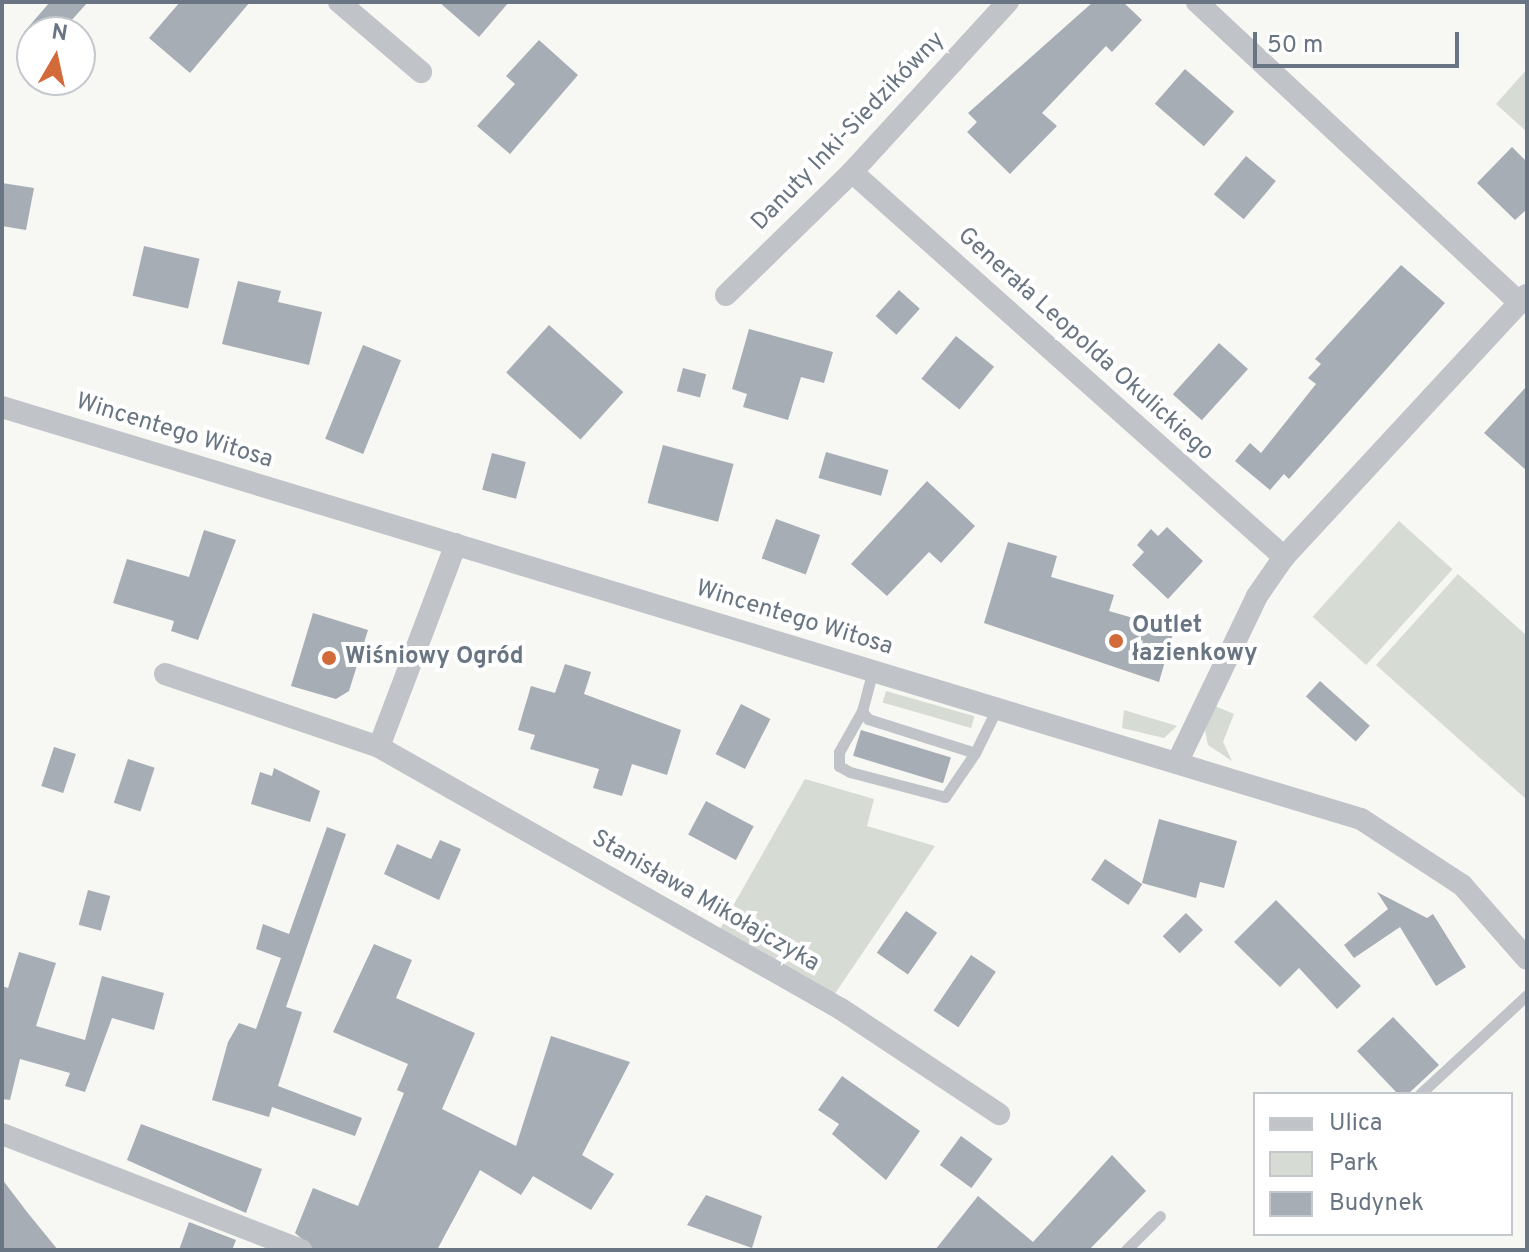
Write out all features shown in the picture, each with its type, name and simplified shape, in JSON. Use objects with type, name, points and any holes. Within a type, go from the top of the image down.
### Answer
[{"type":"street","points":[[339,2],[421,72]]},
{"type":"street","name":"Danuty Inki-Siedzikówny","points":[[726,295],[852,172],[1008,2]]},
{"type":"street","points":[[1197,2],[1519,304],[1527,329]]},
{"type":"street","name":"Generała Leopolda Okulickiego","points":[[852,172],[1284,557]]},
{"type":"street","points":[[1177,763],[1257,596],[1284,557],[1519,304]]},
{"type":"street","name":"Wincentego Witosa","points":[[2,407],[1361,819],[1462,885],[1527,959]]},
{"type":"street","points":[[379,747],[456,544]]},
{"type":"street","name":"Stanisława Mikołajczyka","points":[[165,674],[379,747],[841,1009],[999,1114]]},
{"type":"street","points":[[2,1134],[301,1250]]},
{"type":"lane","points":[[873,670],[863,706],[839,752],[839,766],[850,772],[945,797],[988,736],[997,708]]},
{"type":"lane","points":[[863,706],[868,719],[975,753]]},
{"type":"lane","points":[[1422,1092],[1527,995]]},
{"type":"lane","points":[[1126,1250],[1160,1216]]},
{"type":"green space","points":[[1527,69],[1527,132],[1496,104]]},
{"type":"green space","points":[[1399,521],[1453,569],[1366,665],[1313,617]]},
{"type":"green space","points":[[1458,574],[1527,636],[1527,800],[1376,665]]},
{"type":"green space","points":[[886,691],[974,716],[971,728],[883,703]]},
{"type":"green space","points":[[1215,706],[1234,714],[1223,742],[1232,761],[1208,745],[1205,730]]},
{"type":"green space","points":[[1124,710],[1177,726],[1164,738],[1122,728]]},
{"type":"green space","points":[[805,779],[874,799],[867,826],[935,846],[832,998],[716,936]]},
{"type":"building","points":[[50,2],[88,2],[75,16],[38,16]]},
{"type":"building","points":[[180,2],[250,2],[190,73],[149,38]]},
{"type":"building","points":[[439,2],[509,2],[479,37]]},
{"type":"building","points":[[1093,2],[1123,2],[1142,20],[1112,52],[1106,46],[1042,113],[1057,126],[1010,174],[967,132],[977,122],[968,113]]},
{"type":"building","points":[[539,40],[578,75],[510,154],[477,126],[515,84],[506,76]]},
{"type":"building","points":[[1185,69],[1234,112],[1204,146],[1155,104]]},
{"type":"building","points":[[1512,147],[1527,162],[1527,209],[1515,220],[1477,183]]},
{"type":"building","points":[[1246,156],[1276,181],[1244,219],[1214,194]]},
{"type":"building","points":[[2,183],[34,188],[26,230],[2,226]]},
{"type":"building","points":[[144,246],[200,259],[188,309],[133,296]]},
{"type":"building","points":[[1401,265],[1445,303],[1289,479],[1284,474],[1270,490],[1235,461],[1250,443],[1261,453],[1316,384],[1308,378],[1321,364],[1315,359]]},
{"type":"building","points":[[238,281],[281,291],[278,302],[322,312],[309,365],[222,344]]},
{"type":"building","points":[[899,290],[920,309],[896,335],[876,316]]},
{"type":"building","points":[[549,325],[623,392],[580,439],[506,373]]},
{"type":"building","points":[[749,329],[833,352],[824,383],[801,377],[788,420],[743,407],[747,394],[732,389]]},
{"type":"building","points":[[956,336],[994,367],[959,410],[921,379]]},
{"type":"building","points":[[1219,343],[1248,369],[1202,420],[1173,394]]},
{"type":"building","points":[[363,345],[401,360],[363,454],[325,439]]},
{"type":"building","points":[[683,368],[706,374],[700,397],[677,391]]},
{"type":"building","points":[[1527,386],[1527,471],[1484,433]]},
{"type":"building","points":[[663,445],[734,464],[718,522],[647,503]]},
{"type":"building","points":[[826,452],[888,470],[881,496],[819,478]]},
{"type":"building","points":[[492,453],[526,462],[516,499],[482,490]]},
{"type":"building","points":[[927,481],[975,526],[941,563],[929,552],[887,596],[851,564]]},
{"type":"building","points":[[776,519],[820,535],[806,575],[762,558]]},
{"type":"building","points":[[1167,527],[1203,561],[1168,599],[1132,565],[1144,552],[1137,545],[1151,529],[1158,536]]},
{"type":"building","points":[[204,530],[236,540],[198,640],[171,631],[174,621],[113,603],[127,559],[189,577]]},
{"type":"building","points":[[1008,542],[1057,556],[1051,577],[1114,595],[1109,611],[1174,630],[1159,682],[984,623]]},
{"type":"building","name":"Wiśniowy Ogród","points":[[313,613],[368,630],[349,691],[336,699],[291,686]]},
{"type":"building","points":[[565,664],[591,672],[584,694],[681,730],[667,775],[632,764],[622,796],[593,788],[599,769],[530,749],[535,735],[518,730],[531,686],[555,693]]},
{"type":"building","points":[[1320,681],[1370,726],[1356,741],[1306,697]]},
{"type":"building","points":[[741,704],[770,719],[745,769],[716,754]]},
{"type":"building","points":[[861,730],[951,757],[943,783],[853,756]]},
{"type":"building","points":[[54,747],[76,754],[63,793],[41,786]]},
{"type":"building","points":[[128,759],[155,768],[140,811],[114,803]]},
{"type":"building","points":[[274,768],[320,791],[310,822],[251,804],[260,772],[272,776]]},
{"type":"building","points":[[706,801],[754,826],[736,860],[688,835]]},
{"type":"building","points":[[1159,819],[1237,841],[1224,888],[1200,882],[1196,898],[1142,883]]},
{"type":"building","points":[[327,827],[346,834],[286,1007],[302,1012],[278,1086],[362,1118],[355,1136],[272,1107],[269,1117],[212,1100],[228,1042],[239,1023],[256,1029],[281,958],[256,949],[263,924],[289,934]]},
{"type":"building","points":[[440,840],[461,849],[439,900],[384,874],[397,844],[431,859]]},
{"type":"building","points":[[1105,859],[1142,884],[1128,905],[1091,880]]},
{"type":"building","points":[[88,890],[110,896],[101,931],[79,925]]},
{"type":"building","points":[[1377,892],[1427,918],[1433,914],[1466,967],[1436,986],[1400,927],[1354,958],[1344,945],[1388,909]]},
{"type":"building","points":[[1276,900],[1361,986],[1337,1009],[1299,968],[1280,987],[1234,942]]},
{"type":"building","points":[[906,911],[937,933],[908,975],[877,953]]},
{"type":"building","points":[[1186,913],[1203,930],[1180,953],[1163,936]]},
{"type":"building","points":[[374,944],[412,960],[396,998],[475,1033],[442,1109],[516,1146],[551,1036],[630,1062],[582,1155],[614,1174],[591,1210],[533,1176],[521,1195],[480,1170],[437,1250],[315,1250],[295,1233],[313,1188],[358,1206],[404,1093],[397,1090],[408,1064],[333,1032]]},
{"type":"building","points":[[19,952],[56,963],[36,1026],[85,1040],[102,976],[164,993],[154,1030],[112,1018],[85,1092],[65,1086],[70,1073],[20,1059],[10,1100],[2,1099],[2,986],[8,988]]},
{"type":"building","points":[[971,955],[996,972],[958,1027],[934,1011]]},
{"type":"building","points":[[1393,1017],[1439,1065],[1410,1092],[1396,1092],[1357,1051]]},
{"type":"building","points":[[842,1076],[920,1131],[886,1180],[832,1134],[839,1124],[818,1110]]},
{"type":"building","points":[[141,1124],[262,1169],[246,1213],[127,1160]]},
{"type":"building","points":[[961,1136],[993,1159],[971,1188],[940,1165]]},
{"type":"building","points":[[1112,1155],[1146,1191],[1089,1250],[935,1250],[978,1196],[1033,1242]]},
{"type":"building","points":[[2,1179],[27,1212],[58,1250],[2,1250]]},
{"type":"building","points":[[706,1195],[762,1216],[752,1248],[687,1225]]},
{"type":"building","points":[[189,1222],[236,1240],[232,1250],[179,1250]]},
{"type":"place","name":"Outlet łazienkowy","points":[[1116,641]]},
{"type":"place","name":"Wiśniowy Ogród","points":[[329,658]]}]
